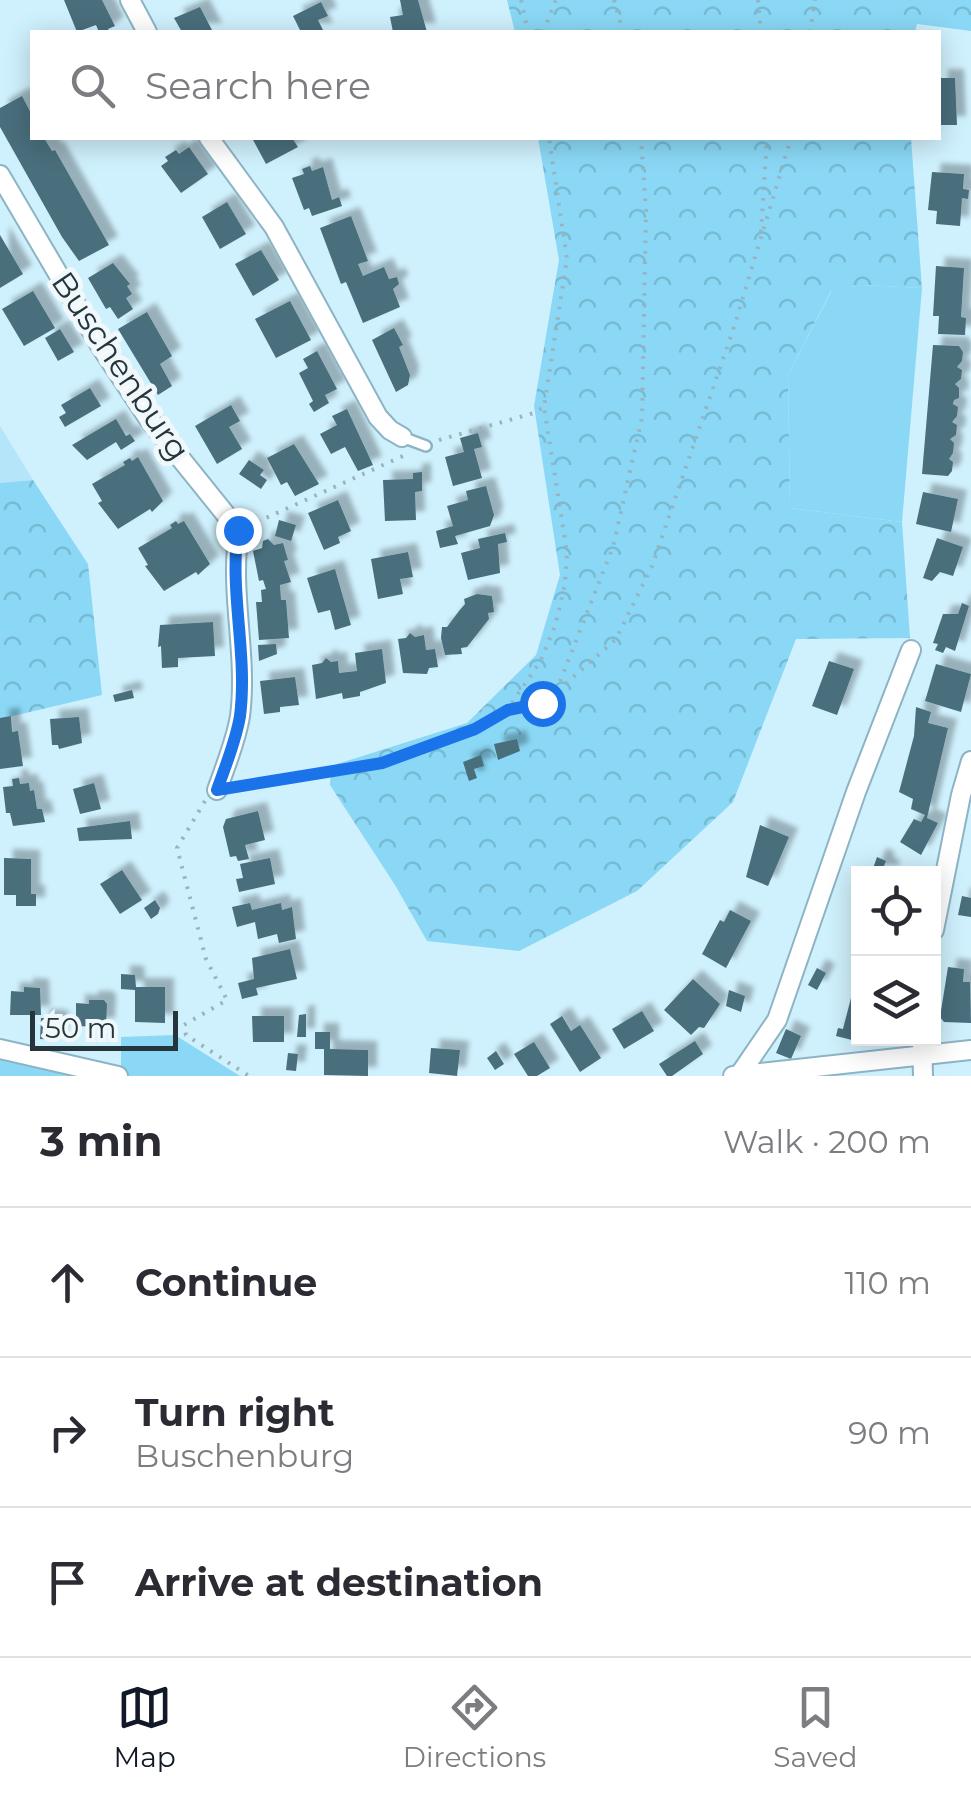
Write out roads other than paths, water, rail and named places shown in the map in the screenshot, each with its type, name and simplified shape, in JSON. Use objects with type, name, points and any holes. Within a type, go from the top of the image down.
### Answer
[{"type":"street","points":[[130,0],[146,30]]},
{"type":"street","points":[[210,140],[274,227],[378,417],[402,437]]},
{"type":"street","name":"Buschenburg","points":[[0,174],[138,404],[238,530],[234,558],[242,672],[240,718],[217,790]]},
{"type":"street","points":[[736,1075],[777,1020],[856,792],[911,650]]},
{"type":"street","points":[[941,894],[971,761]]},
{"type":"street","points":[[736,1075],[922,1047],[971,1050]]},
{"type":"street","points":[[922,1047],[923,1076]]},
{"type":"street","points":[[0,1049],[118,1076]]},
{"type":"lane","points":[[402,437],[426,446]]}]
